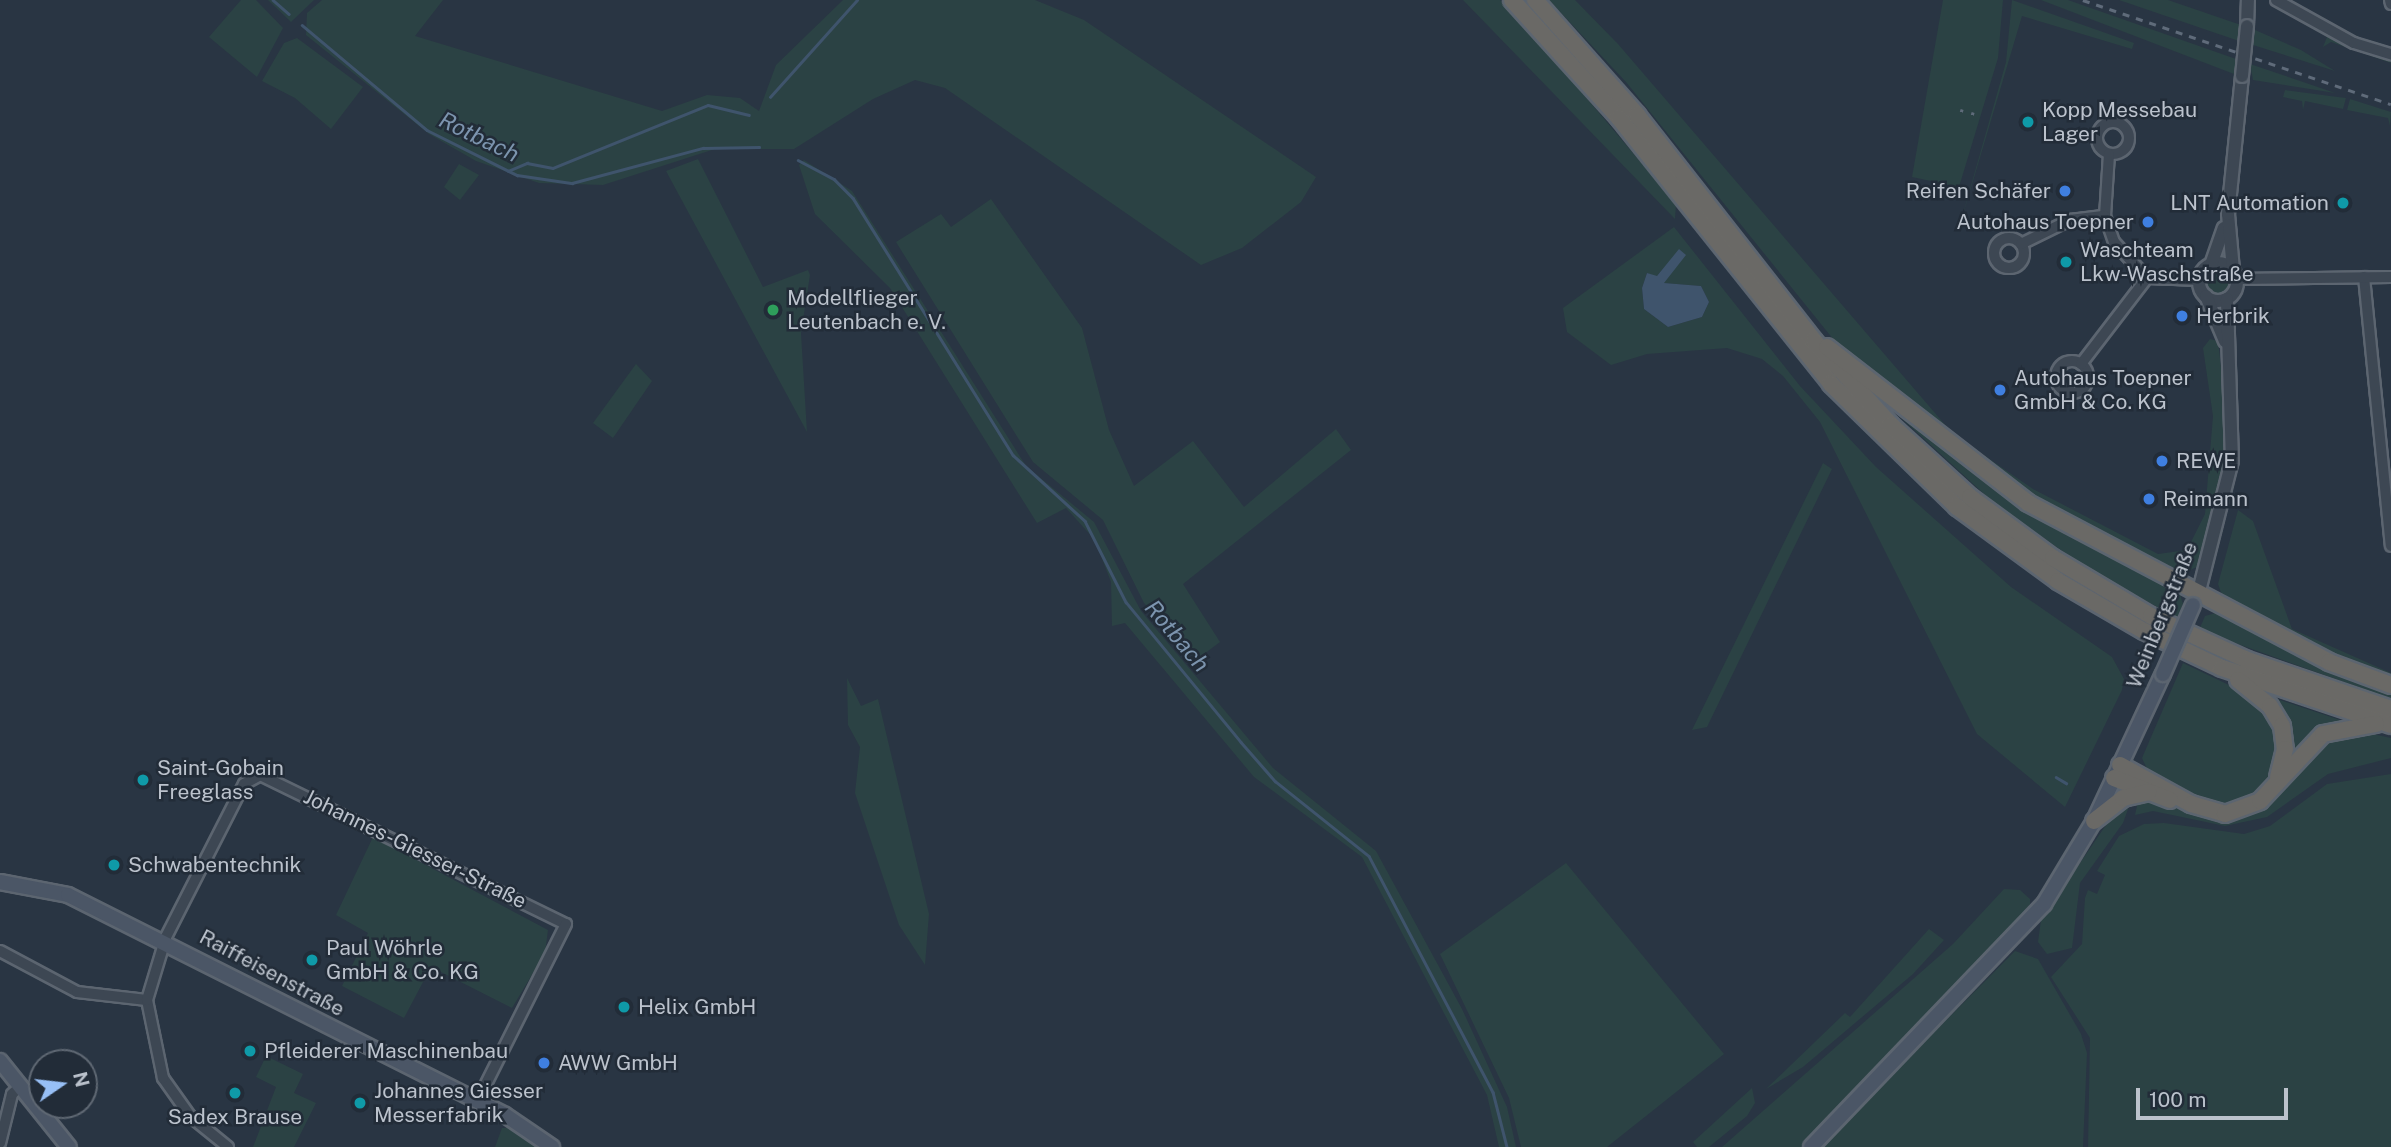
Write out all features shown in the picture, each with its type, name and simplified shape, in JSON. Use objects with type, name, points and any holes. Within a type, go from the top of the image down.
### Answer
[{"type":"highway","points":[[1512,0],[1619,118],[1801,350],[1903,459],[2058,581],[2222,668],[2260,696],[2282,726],[2284,760],[2272,789]]},
{"type":"highway","points":[[1535,0],[1629,106],[1814,341],[1931,463],[2062,564],[2213,645],[2389,719]]},
{"type":"highway","points":[[1814,341],[1836,351],[2018,497],[2196,598],[2329,662],[2391,685]]},
{"type":"highway","points":[[2222,668],[2389,719]]},
{"type":"highway","points":[[2117,771],[2148,792],[2225,814],[2247,808],[2272,789],[2323,734],[2389,719]]},
{"type":"highway","points":[[2117,771],[2191,804]]},
{"type":"highway","points":[[2094,821],[2123,798],[2148,792]]},
{"type":"main road","name":"Weinbergstraße","points":[[1811,1147],[2021,933],[2083,842],[2094,821],[2196,598]]},
{"type":"main road","name":"Raiffeisenstraße","points":[[0,882],[50,887],[164,941],[477,1102],[552,1147]]},
{"type":"main road","points":[[0,1061],[69,1147]]},
{"type":"street","points":[[2235,275],[2228,214],[2248,0]]},
{"type":"street","points":[[2276,0],[2354,43],[2391,54]]},
{"type":"street","points":[[2109,154],[2105,216],[2114,242],[2147,278],[2200,280],[2211,265],[2228,214]]},
{"type":"street","points":[[2021,244],[2070,220],[2105,216]]},
{"type":"street","points":[[2211,265],[2235,275],[2391,277]]},
{"type":"street","name":"Weinbergstraße","points":[[2196,598],[2232,461],[2227,299],[2235,275]]},
{"type":"street","points":[[2364,277],[2391,546]]},
{"type":"street","points":[[2081,364],[2147,278]]},
{"type":"street","name":"Weinbergstraße","points":[[2200,280],[2228,349]]},
{"type":"street","points":[[2206,296],[2227,299]]},
{"type":"street","name":"Johannes-Giesser-Straße","points":[[164,941],[244,784],[260,775],[566,924],[477,1102]]},
{"type":"street","points":[[164,941],[147,1000],[163,1078],[190,1116],[228,1147]]},
{"type":"street","points":[[0,951],[77,992],[147,1000]]},
{"type":"street","points":[[0,1143],[12,1094],[19,1088]]},
{"type":"green space","points":[[241,0],[256,0],[283,28],[257,77],[209,37]]},
{"type":"green space","points":[[268,0],[314,0],[291,22]]},
{"type":"green space","points":[[322,0],[443,0],[415,36],[662,111],[707,95],[740,98],[759,111],[776,65],[843,0],[1035,0],[1084,20],[1316,177],[1301,202],[1242,248],[1201,265],[945,88],[915,80],[873,99],[794,149],[715,149],[603,185],[539,183],[476,161],[429,134],[306,35],[307,13]]},
{"type":"green space","points":[[1463,0],[1500,0],[1519,18],[1676,204],[1675,219]]},
{"type":"green space","points":[[1549,0],[1575,0],[1618,44],[1953,434],[2033,489],[2158,554],[2187,550],[2205,514],[2213,416],[2203,348],[2210,339],[2218,341],[2228,429],[2221,489],[2201,565],[2180,575],[2029,500],[1850,360],[1626,82]]},
{"type":"green space","points":[[1943,0],[2003,0],[1998,58],[1959,187],[1912,177]]},
{"type":"green space","points":[[2012,0],[2134,43],[2132,49],[2022,16],[1959,228],[2006,62]]},
{"type":"green space","points":[[2041,0],[2068,0],[2236,59],[2234,74]]},
{"type":"green space","points":[[2119,0],[2168,0],[2241,25],[2239,41]]},
{"type":"green space","points":[[2255,30],[2301,50],[2335,71],[2253,45]]},
{"type":"green space","points":[[2327,37],[2391,63],[2331,42],[2323,47]]},
{"type":"green space","points":[[297,38],[363,87],[331,129],[295,98],[262,81],[284,43]]},
{"type":"green space","points":[[2250,64],[2312,85],[2335,93],[2253,80]]},
{"type":"green space","points":[[2285,90],[2346,98],[2343,109],[2305,101],[2303,110],[2302,101],[2283,97]]},
{"type":"green space","points":[[2350,99],[2391,112],[2390,126],[2388,118],[2347,110]]},
{"type":"green space","name":"Modellflieger Leutenbach e. V.","points":[[698,159],[763,287],[808,270],[810,275],[801,333],[807,432],[666,171]]},
{"type":"green space","points":[[804,160],[852,191],[1026,466],[1094,522],[1141,611],[1273,768],[1376,851],[1462,1009],[1507,1107],[1516,1147],[1499,1147],[1487,1095],[1362,857],[1254,777],[1125,623],[1112,626],[1111,582],[1095,540],[1066,508],[1037,523],[890,288],[815,214],[799,165]]},
{"type":"green space","points":[[459,164],[479,175],[460,200],[444,187]]},
{"type":"green space","points":[[991,199],[1082,328],[1109,430],[1134,486],[1193,441],[1244,507],[1336,429],[1351,450],[1183,584],[1220,642],[1196,660],[1144,603],[1103,520],[1033,462],[896,242],[941,214],[951,227]]},
{"type":"green space","points":[[1674,227],[1800,386],[1876,467],[2011,587],[2112,657],[2124,679],[2122,690],[2065,807],[1977,734],[1820,422],[1783,376],[1762,359],[1727,348],[1647,354],[1611,365],[1567,332],[1563,308]],"holes":[[[1680,250],[1685,255],[1663,283],[1701,286],[1709,302],[1702,317],[1668,327],[1644,309],[1642,288],[1647,273],[1656,277]]]},
{"type":"green space","points":[[2218,269],[2227,273],[2231,282],[2227,291],[2218,295],[2209,291],[2205,282],[2209,273]]},
{"type":"green space","points":[[636,364],[652,381],[613,438],[593,423]]},
{"type":"green space","points":[[1864,384],[2011,501],[2178,588],[2183,604],[2177,618],[2082,565],[1994,503]]},
{"type":"green space","points":[[1823,463],[1832,469],[1707,727],[1692,730]]},
{"type":"green space","points":[[2238,510],[2253,521],[2292,629],[2391,673],[2391,681],[2316,652],[2224,601],[2218,584]]},
{"type":"green space","points":[[2219,612],[2391,691],[2391,699],[2199,630],[2205,616]]},
{"type":"green space","points":[[2183,663],[2258,699],[2280,731],[2278,769],[2263,792],[2221,807],[2150,775],[2142,758]]},
{"type":"green space","points":[[847,678],[861,706],[878,699],[929,914],[925,965],[899,925],[855,793],[860,747],[848,725]]},
{"type":"green space","points":[[2274,698],[2343,721],[2324,729],[2291,759],[2287,726]]},
{"type":"green space","points":[[2359,731],[2391,738],[2391,758],[2328,774],[2267,817],[2225,826],[2153,811],[2135,815],[2139,797],[2148,797],[2208,818],[2243,818],[2262,809],[2328,738]]},
{"type":"green space","points":[[2391,774],[2391,1147],[2088,1147],[2090,1038],[2051,977],[2082,944],[2085,898],[2088,890],[2097,894],[2105,875],[2097,871],[2119,836],[2144,824],[2164,823],[2244,834],[2270,826],[2327,784]]},
{"type":"green space","points":[[2132,798],[2123,823],[2080,883],[2072,948],[2047,954],[2038,942],[2041,920],[2119,806]]},
{"type":"green space","points":[[373,837],[548,930],[545,953],[512,1008],[431,967],[404,1018],[342,986],[368,933],[336,915]]},
{"type":"green space","points":[[1566,863],[1724,1054],[1607,1147],[1521,1147],[1509,1098],[1440,954]]},
{"type":"green space","points":[[2004,889],[2020,890],[2030,899],[2030,912],[1801,1147],[1722,1147],[1953,944]]},
{"type":"green space","points":[[1929,929],[1944,940],[1913,974],[1803,1067],[1766,1089],[1845,1013],[1850,1017]]},
{"type":"green space","points":[[2015,951],[2038,959],[2081,1034],[2087,1053],[2083,1147],[1820,1147]]},
{"type":"green space","points":[[266,1056],[303,1074],[294,1093],[316,1103],[294,1147],[253,1147],[276,1087],[256,1077]]},
{"type":"green space","points":[[1752,1088],[1755,1103],[1747,1116],[1709,1147],[1697,1147],[1693,1142]]},
{"type":"green space","points":[[502,1128],[511,1128],[536,1147],[495,1147]]},
{"type":"water","points":[[1679,249],[1686,255],[1664,283],[1701,286],[1709,302],[1702,317],[1668,327],[1644,309],[1642,288],[1647,273],[1657,276]]},
{"type":"waterway","name":"Rotbach","points":[[273,0],[289,14]]},
{"type":"waterway","points":[[770,97],[857,0]]},
{"type":"waterway","name":"Rotbach","points":[[302,25],[427,130],[517,175],[572,183],[703,148],[759,147]]},
{"type":"waterway","points":[[508,171],[527,163],[553,168],[708,105],[749,115]]},
{"type":"waterway","name":"Rotbach","points":[[798,160],[834,179],[853,198],[1013,455],[1085,521],[1126,602],[1275,781],[1369,856],[1493,1092],[1507,1147]]},
{"type":"waterway","points":[[2056,777],[2066,783]]},
{"type":"railway","points":[[2083,0],[2391,104]]},
{"type":"place","name":"Kopp Messebau Lager","points":[[2028,122]]},
{"type":"place","name":"Reifen Schäfer","points":[[2065,191]]},
{"type":"place","name":"LNT Automation","points":[[2343,203]]},
{"type":"place","name":"Autohaus Toepner","points":[[2148,222]]},
{"type":"place","name":"Waschteam Lkw-Waschstraße","points":[[2066,262]]},
{"type":"place","name":"Modellflieger Leutenbach e. V.","points":[[773,310]]},
{"type":"place","name":"Herbrik","points":[[2182,316]]},
{"type":"place","name":"Autohaus Toepner GmbH & Co. KG","points":[[2000,390]]},
{"type":"place","name":"REWE","points":[[2162,461]]},
{"type":"place","name":"Reimann","points":[[2149,499]]},
{"type":"place","name":"Saint-Gobain Freeglass","points":[[143,780]]},
{"type":"place","name":"Schwabentechnik","points":[[114,865]]},
{"type":"place","name":"Paul Wöhrle GmbH & Co. KG","points":[[312,960]]},
{"type":"place","name":"Helix GmbH","points":[[624,1007]]},
{"type":"place","name":"Pfleiderer Maschinenbau","points":[[250,1051]]},
{"type":"place","name":"AWW GmbH","points":[[544,1063]]},
{"type":"place","name":"Sadex Brause","points":[[235,1093]]},
{"type":"place","name":"Johannes Giesser Messerfabrik","points":[[360,1103]]}]
